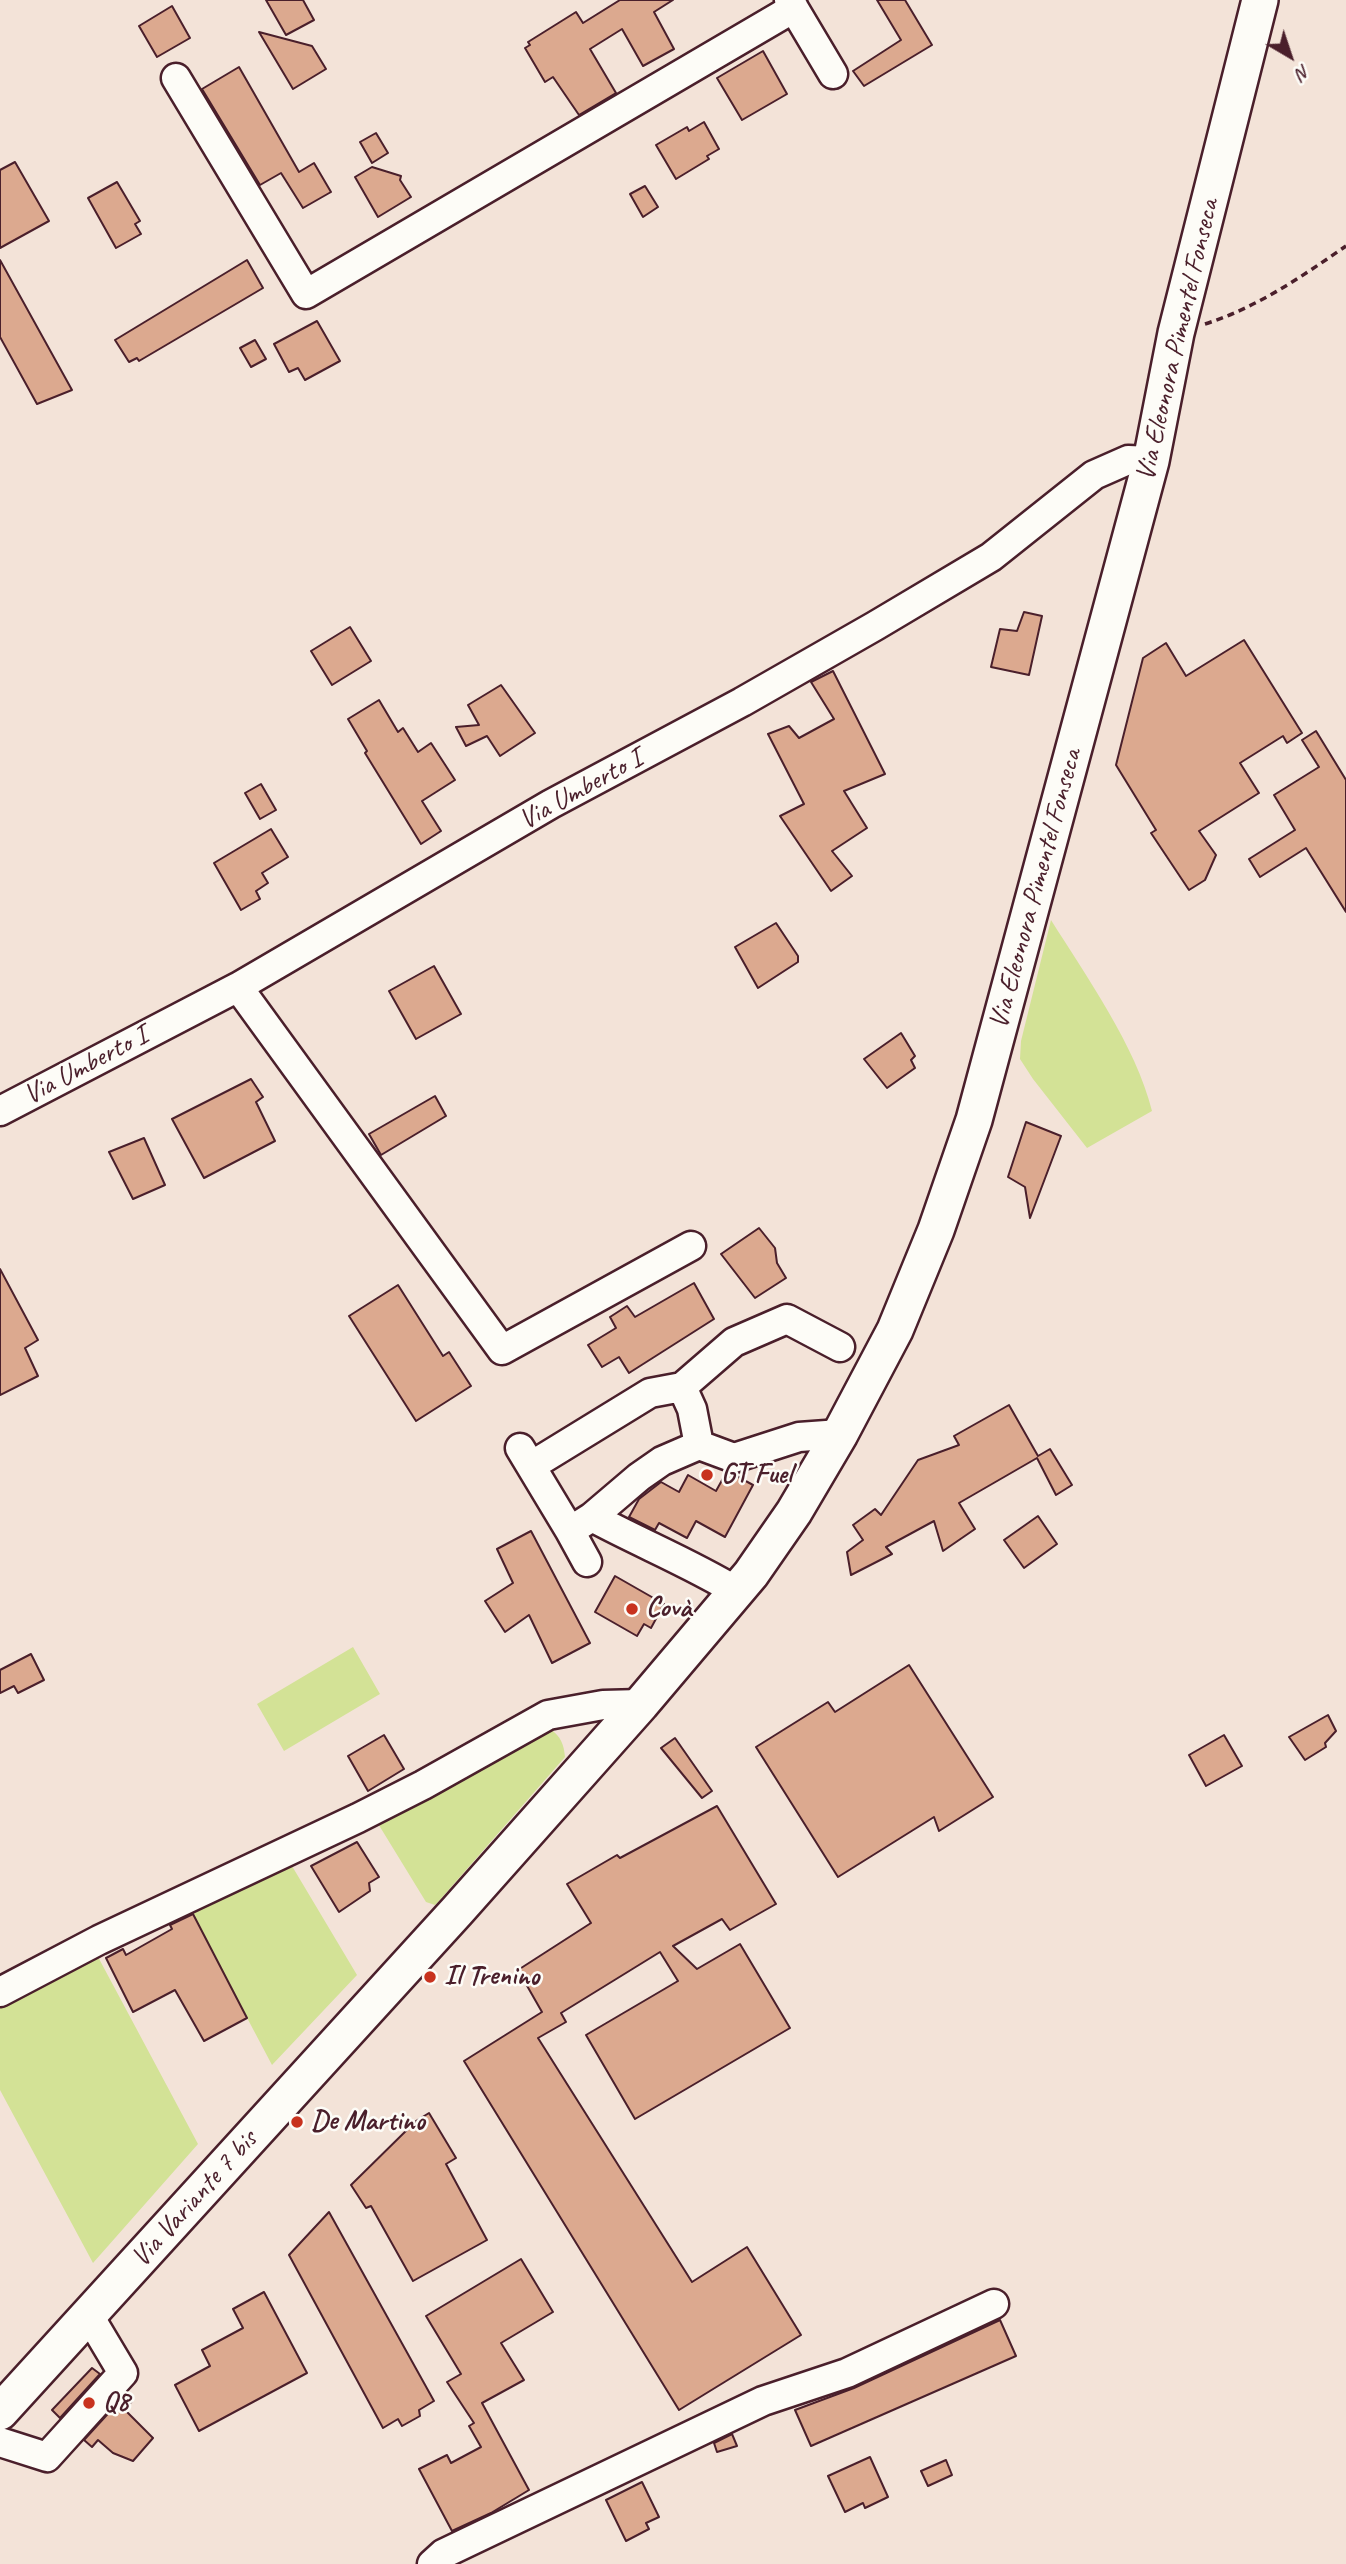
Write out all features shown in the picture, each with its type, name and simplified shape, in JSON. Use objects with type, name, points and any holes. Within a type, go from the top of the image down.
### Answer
[{"type":"main road","name":"Via Eleonora Pimentel Fonseca","points":[[641,1704],[751,1574],[794,1512],[840,1434],[895,1330],[936,1230],[974,1120],[1151,461],[1177,333],[1260,0]]},
{"type":"main road","name":"Via Variante 7 bis","points":[[0,2412],[641,1704]]},
{"type":"street","points":[[176,78],[306,294],[792,4],[833,74]]},
{"type":"street","name":"Via Umberto I","points":[[0,1111],[238,987],[551,804],[743,702],[991,557],[1094,475],[1128,460],[1151,461]]},
{"type":"street","points":[[238,987],[502,1350],[691,1245]]},
{"type":"street","points":[[587,1562],[581,1524],[525,1457],[650,1393],[682,1387],[734,1342],[787,1320],[840,1347]]},
{"type":"street","points":[[682,1387],[692,1409],[699,1445]]},
{"type":"street","points":[[581,1524],[655,1466],[699,1445],[734,1458],[799,1437],[840,1434]]},
{"type":"street","points":[[581,1524],[633,1539],[703,1571],[736,1591]]},
{"type":"street","points":[[0,1992],[99,1940],[380,1807],[548,1715],[603,1705],[641,1704]]},
{"type":"street","points":[[432,2564],[443,2554],[763,2401],[847,2373],[994,2304]]},
{"type":"street","points":[[0,2442],[47,2457],[123,2373],[89,2316]]},
{"type":"path","points":[[1177,333],[1240,313],[1346,246]]},
{"type":"green space","points":[[1051,920],[1122,1037],[1145,1086],[1152,1111],[1087,1148],[1020,1059],[1021,1041]]},
{"type":"green space","points":[[353,1647],[380,1694],[284,1751],[257,1704]]},
{"type":"green space","points":[[550,1729],[561,1741],[565,1757],[438,1902],[435,1905],[426,1902],[377,1822]]},
{"type":"green space","points":[[289,1861],[357,1975],[272,2065],[189,1908]]},
{"type":"green space","points":[[97,1955],[198,2144],[93,2263],[0,2090],[0,2002]]},
{"type":"building","points":[[266,0],[303,0],[314,20],[286,35]]},
{"type":"building","points":[[620,0],[673,0],[654,12],[674,49],[643,66],[622,29],[590,49],[616,93],[579,115],[553,77],[545,82],[525,48],[530,45],[528,42],[576,12],[583,23]]},
{"type":"building","points":[[877,0],[905,0],[932,45],[864,86],[853,71],[901,40]]},
{"type":"building","points":[[172,6],[190,38],[157,57],[139,26]]},
{"type":"building","points":[[259,32],[312,46],[326,69],[293,89]]},
{"type":"building","points":[[763,51],[787,94],[742,120],[717,78]]},
{"type":"building","points":[[239,67],[299,172],[314,163],[331,192],[303,208],[281,173],[260,185],[202,89]]},
{"type":"building","points":[[704,122],[719,149],[707,156],[709,159],[676,179],[656,145],[687,127],[689,131]]},
{"type":"building","points":[[376,133],[388,153],[372,163],[360,142]]},
{"type":"building","points":[[15,162],[49,221],[0,248],[0,170]]},
{"type":"building","points":[[372,167],[401,176],[400,180],[411,197],[378,217],[355,177]]},
{"type":"building","points":[[117,182],[140,221],[135,224],[141,234],[116,248],[88,198]]},
{"type":"building","points":[[645,186],[658,207],[643,217],[630,194]]},
{"type":"building","points":[[0,260],[72,390],[37,404],[0,337]]},
{"type":"building","points":[[247,260],[263,288],[139,361],[137,358],[129,362],[115,340]]},
{"type":"building","points":[[317,321],[340,361],[305,380],[298,368],[289,372],[274,344]]},
{"type":"building","points":[[255,340],[266,359],[251,367],[240,348]]},
{"type":"building","points":[[1024,612],[1042,616],[1029,675],[991,667],[1000,629],[1017,631]]},
{"type":"building","points":[[350,627],[371,661],[332,685],[311,651]]},
{"type":"building","points":[[1244,640],[1302,733],[1287,743],[1283,736],[1240,763],[1259,793],[1199,831],[1216,855],[1205,880],[1189,890],[1151,833],[1156,830],[1116,765],[1143,658],[1166,643],[1186,676]]},
{"type":"building","points":[[833,671],[885,774],[844,791],[867,828],[832,851],[852,876],[831,891],[780,816],[804,804],[768,734],[789,726],[799,738],[834,719],[811,682]]},
{"type":"building","points":[[501,685],[535,733],[500,756],[487,736],[466,746],[456,727],[479,725],[468,705]]},
{"type":"building","points":[[379,700],[398,732],[403,728],[418,752],[431,743],[455,780],[422,801],[441,831],[421,844],[365,753],[367,751],[348,719]]},
{"type":"building","points":[[1316,731],[1346,780],[1346,912],[1306,848],[1260,877],[1249,859],[1295,830],[1274,795],[1319,767],[1302,740]]},
{"type":"building","points":[[261,784],[276,810],[260,819],[245,793]]},
{"type":"building","points":[[271,829],[288,857],[262,873],[268,883],[256,891],[260,899],[241,910],[214,863]]},
{"type":"building","points":[[776,923],[798,956],[798,962],[758,988],[735,947]]},
{"type":"building","points":[[434,966],[461,1014],[416,1039],[389,991]]},
{"type":"building","points":[[901,1033],[915,1056],[911,1060],[915,1068],[887,1088],[864,1059]]},
{"type":"building","points":[[251,1079],[263,1097],[256,1102],[275,1141],[204,1178],[172,1119]]},
{"type":"building","points":[[435,1096],[446,1116],[381,1155],[369,1134]]},
{"type":"building","points":[[1026,1122],[1061,1136],[1030,1218],[1025,1187],[1008,1177]]},
{"type":"building","points":[[144,1138],[165,1185],[133,1199],[109,1152]]},
{"type":"building","points":[[759,1228],[775,1248],[777,1263],[786,1278],[755,1298],[721,1254]]},
{"type":"building","points":[[0,1269],[38,1340],[25,1348],[38,1376],[0,1395]]},
{"type":"building","points":[[694,1283],[714,1319],[629,1373],[619,1357],[602,1367],[588,1345],[616,1328],[610,1317],[627,1306],[635,1317]]},
{"type":"building","points":[[398,1285],[443,1356],[449,1352],[471,1386],[416,1421],[349,1316]]},
{"type":"building","points":[[1009,1405],[1038,1456],[1050,1449],[1072,1485],[1056,1495],[1037,1458],[959,1503],[975,1529],[943,1551],[934,1521],[886,1547],[892,1554],[851,1575],[847,1552],[863,1540],[853,1525],[875,1509],[881,1515],[918,1460],[959,1445],[954,1436]]},
{"type":"building","points":[[726,1473],[753,1485],[725,1537],[696,1521],[687,1538],[659,1523],[655,1530],[629,1517],[639,1499],[661,1482],[679,1492],[688,1475],[716,1491]]},
{"type":"building","points":[[1038,1516],[1057,1544],[1024,1568],[1004,1540]]},
{"type":"building","points":[[531,1531],[590,1643],[552,1663],[529,1615],[505,1632],[485,1601],[513,1583],[497,1549]]},
{"type":"building","name":"Covà","points":[[615,1576],[664,1604],[651,1628],[644,1624],[637,1636],[595,1612]]},
{"type":"building","points":[[31,1654],[44,1680],[18,1693],[14,1686],[0,1693],[0,1670]]},
{"type":"building","points":[[909,1665],[993,1797],[939,1831],[934,1817],[838,1877],[756,1747],[828,1702],[835,1712]]},
{"type":"building","points":[[1328,1715],[1336,1731],[1325,1743],[1326,1747],[1305,1760],[1289,1737]]},
{"type":"building","points":[[384,1735],[404,1769],[368,1791],[348,1756]]},
{"type":"building","points":[[1224,1735],[1242,1766],[1206,1786],[1189,1755]]},
{"type":"building","points":[[675,1738],[712,1791],[702,1798],[661,1748]]},
{"type":"building","points":[[717,1806],[776,1904],[730,1930],[722,1919],[673,1946],[697,1969],[740,1944],[790,2028],[635,2119],[586,2035],[678,1981],[660,1952],[561,2013],[566,2022],[538,2038],[692,2282],[747,2247],[801,2335],[679,2410],[464,2061],[542,2012],[518,1970],[591,1923],[567,1884],[617,1855],[620,1858]]},
{"type":"building","points":[[357,1842],[379,1877],[369,1883],[370,1891],[339,1912],[311,1866]]},
{"type":"building","points":[[193,1914],[247,2018],[204,2041],[175,1990],[133,2012],[106,1958],[123,1949],[126,1955],[172,1929],[170,1925]]},
{"type":"building","points":[[429,2113],[456,2158],[446,2164],[487,2240],[413,2281],[371,2206],[366,2208],[351,2185],[416,2121]]},
{"type":"building","points":[[329,2212],[434,2401],[419,2410],[420,2416],[402,2426],[398,2419],[383,2428],[289,2255]]},
{"type":"building","points":[[521,2259],[553,2312],[501,2343],[524,2380],[482,2403],[529,2490],[491,2513],[452,2531],[419,2469],[447,2455],[451,2463],[481,2447],[469,2426],[474,2423],[447,2382],[461,2374],[426,2316]]},
{"type":"building","points":[[264,2292],[307,2373],[199,2431],[175,2385],[210,2366],[202,2350],[243,2328],[233,2309]]},
{"type":"building","points":[[1000,2320],[1016,2356],[811,2446],[795,2410],[854,2388]]},
{"type":"building","points":[[92,2368],[100,2374],[60,2418],[52,2410]]},
{"type":"building","points":[[125,2395],[132,2401],[125,2410],[153,2438],[133,2461],[113,2453],[98,2440],[92,2447],[84,2440]]},
{"type":"building","points":[[732,2434],[737,2446],[717,2452],[714,2443]]},
{"type":"building","points":[[870,2457],[888,2497],[865,2508],[863,2503],[845,2512],[828,2476]]},
{"type":"building","points":[[946,2460],[952,2475],[928,2486],[921,2471]]},
{"type":"building","points":[[642,2482],[659,2517],[646,2523],[649,2529],[626,2541],[606,2500]]},
{"type":"place","name":"GT Fuel","points":[[707,1475]]},
{"type":"place","name":"Covà","points":[[632,1609]]},
{"type":"place","name":"Il Trenino","points":[[430,1977]]},
{"type":"place","name":"De Martino","points":[[297,2122]]},
{"type":"place","name":"Q8","points":[[89,2403]]}]
